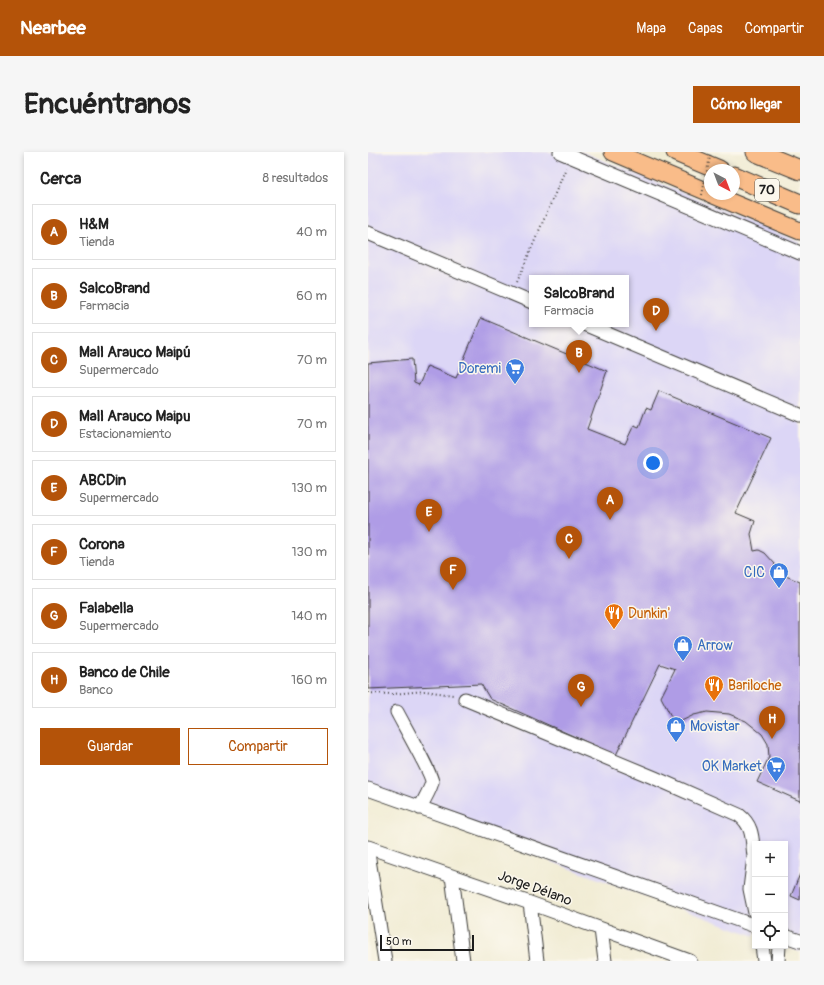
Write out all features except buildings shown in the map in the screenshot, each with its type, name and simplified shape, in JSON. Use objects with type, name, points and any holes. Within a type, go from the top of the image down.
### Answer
[{"type":"highway","points":[[676,152],[705,164]]},
{"type":"highway","name":"70","points":[[756,152],[800,170]]},
{"type":"highway","name":"70","points":[[740,179],[800,204]]},
{"type":"main road","points":[[613,152],[704,192]]},
{"type":"main road","points":[[723,200],[800,231]]},
{"type":"street","points":[[565,154],[800,253]]},
{"type":"street","points":[[368,233],[529,301]]},
{"type":"street","points":[[591,327],[800,415]]},
{"type":"street","points":[[465,699],[660,780],[738,815],[745,821],[752,831],[753,841]]},
{"type":"street","points":[[397,712],[430,775],[432,782],[420,808]]},
{"type":"street","points":[[368,789],[752,925]]},
{"type":"street","name":"Jorge Délano","points":[[368,847],[530,903],[685,960]]},
{"type":"street","points":[[368,853],[385,961]]},
{"type":"street","points":[[752,874],[750,889],[752,899]]},
{"type":"street","points":[[452,876],[463,961]]},
{"type":"street","points":[[530,903],[537,961]]},
{"type":"street","points":[[601,929],[605,961]]},
{"type":"street","points":[[788,937],[800,941]]},
{"type":"street","points":[[762,949],[764,961]]},
{"type":"street","points":[[778,961],[779,949]]},
{"type":"path","points":[[709,164],[710,152]]},
{"type":"path","points":[[512,294],[565,154]]},
{"type":"path","points":[[368,694],[392,694],[425,691],[449,694],[465,699]]},
{"type":"shaded area","points":[[368,152],[583,152],[707,202],[800,242],[800,952],[788,948],[788,841],[752,841],[752,935],[391,803],[368,796]]},
{"type":"place","name":"Mall Arauco Maipu","points":[[656,331]]},
{"type":"place","name":"SalcoBrand","points":[[579,373]]},
{"type":"place","name":"Doremi","points":[[515,385]]},
{"type":"place","name":"H&M","points":[[610,520]]},
{"type":"place","name":"ABCDin","points":[[429,532]]},
{"type":"place","name":"Mall Arauco Maipú","points":[[569,559]]},
{"type":"place","name":"CIC","points":[[779,589]]},
{"type":"place","name":"Corona","points":[[453,590]]},
{"type":"place","name":"Dunkin'","points":[[614,630]]},
{"type":"place","name":"Arrow","points":[[683,662]]},
{"type":"place","name":"Bariloche","points":[[714,702]]},
{"type":"place","name":"Falabella","points":[[581,707]]},
{"type":"place","name":"Banco de Chile","points":[[772,739]]},
{"type":"place","name":"Movistar","points":[[676,743]]},
{"type":"place","name":"OK Market","points":[[776,783]]}]
